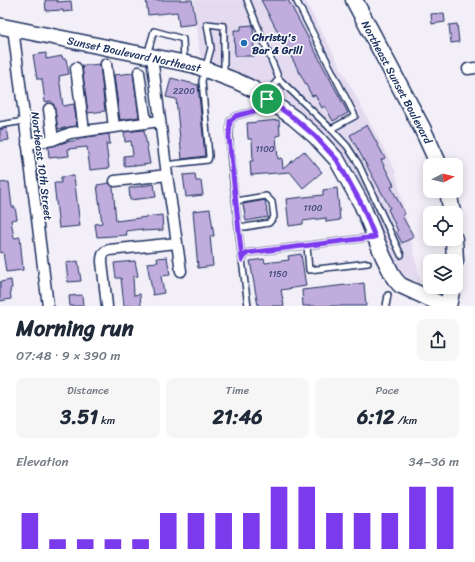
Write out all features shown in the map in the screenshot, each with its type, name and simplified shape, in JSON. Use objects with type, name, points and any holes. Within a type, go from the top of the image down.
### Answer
[{"type":"main road","name":"Northeast Sunset Boulevard","points":[[354,0],[436,158]]},
{"type":"main road","name":"Sunset Boulevard Northeast","points":[[6,27],[150,56],[205,69],[253,89],[294,118],[315,136],[337,160],[362,205],[394,278],[400,285],[447,306]]},
{"type":"main road","points":[[447,306],[450,294]]},
{"type":"street","name":"Northeast 10th Street","points":[[6,27],[24,121],[48,306]]},
{"type":"street","points":[[150,56],[181,271]]},
{"type":"street","points":[[106,64],[114,127]]},
{"type":"street","points":[[76,68],[84,131]]},
{"type":"street","points":[[139,72],[146,123]]},
{"type":"street","points":[[49,109],[53,140]]},
{"type":"street","points":[[27,144],[53,140],[70,133],[160,121]]},
{"type":"street","points":[[115,181],[166,170]]},
{"type":"street","points":[[108,306],[102,262],[102,256],[105,252],[109,250],[177,243]]},
{"type":"lane","points":[[248,0],[279,79],[347,146],[358,163],[401,255]]},
{"type":"lane","points":[[296,0],[355,116],[331,129]]},
{"type":"lane","points":[[166,170],[208,160],[209,156],[202,81],[211,48],[207,24],[224,26],[224,76]]},
{"type":"lane","points":[[150,56],[154,31],[184,39],[184,64]]},
{"type":"lane","points":[[248,306],[229,137],[230,121],[236,116],[254,111],[279,79]]},
{"type":"lane","points":[[0,125],[24,121]]},
{"type":"lane","points":[[236,201],[266,196],[272,202],[274,217],[269,222],[245,227],[238,225]]},
{"type":"lane","points":[[242,260],[247,253],[375,237]]},
{"type":"lane","points":[[306,246],[309,270],[368,263]]},
{"type":"lane","points":[[386,306],[388,295]]},
{"type":"shaded area","points":[[194,0],[305,0],[395,170],[421,283],[404,277],[395,268],[355,178],[339,149],[259,84],[200,56]]},
{"type":"building","points":[[45,0],[57,0],[57,2],[71,1],[72,11],[46,11]]},
{"type":"building","points":[[146,0],[192,0],[196,24],[179,26],[177,12],[148,15]]},
{"type":"building","points":[[261,0],[288,0],[348,113],[333,121],[325,106],[322,108],[315,95],[312,96]]},
{"type":"building","points":[[444,13],[445,22],[432,24],[431,14]]},
{"type":"building","points":[[457,24],[459,42],[451,43],[449,25]]},
{"type":"building","name":"Christy's Bar & Grill","points":[[253,25],[254,56],[235,56],[234,30],[241,30],[241,26]]},
{"type":"building","points":[[46,53],[46,59],[62,56],[63,59],[66,59],[69,74],[59,76],[63,106],[74,104],[77,126],[58,129],[54,105],[51,101],[45,102],[42,79],[37,79],[33,55]]},
{"type":"building","points":[[100,64],[105,111],[88,113],[82,66]]},
{"type":"building","points":[[133,73],[139,117],[120,120],[114,75]]},
{"type":"building","points":[[171,78],[198,85],[205,156],[182,159],[176,99],[166,97]]},
{"type":"building","points":[[279,120],[280,135],[276,136],[278,159],[282,158],[283,169],[304,151],[322,172],[303,188],[290,172],[251,175],[250,161],[253,161],[252,139],[248,139],[247,123]]},
{"type":"building","points":[[367,125],[385,158],[381,160],[394,185],[391,187],[405,214],[402,216],[414,237],[402,243],[396,232],[398,231],[388,209],[390,208],[350,135]]},
{"type":"building","points":[[7,128],[9,140],[0,141],[0,130]]},
{"type":"building","points":[[144,130],[150,164],[124,166],[124,156],[133,155],[131,141],[125,142],[124,132]]},
{"type":"building","points":[[109,134],[110,144],[106,144],[109,168],[90,170],[87,147],[68,149],[69,156],[49,158],[48,147],[79,140],[79,138]]},
{"type":"building","points":[[195,174],[196,181],[201,181],[203,195],[186,197],[183,175]]},
{"type":"building","points":[[74,176],[80,226],[59,228],[54,183],[61,183],[61,177]]},
{"type":"building","points":[[9,182],[12,207],[15,207],[17,219],[11,220],[14,238],[20,237],[23,270],[6,272],[3,252],[0,253],[0,183]]},
{"type":"building","points":[[109,183],[113,187],[116,221],[162,215],[163,230],[142,231],[142,229],[126,231],[127,235],[97,237],[95,224],[102,223],[97,185]]},
{"type":"building","points":[[154,184],[156,197],[130,200],[129,188]]},
{"type":"building","points":[[337,188],[340,220],[326,222],[326,218],[303,221],[303,224],[289,226],[286,199],[323,195],[323,190]]},
{"type":"building","points":[[265,200],[268,217],[246,221],[243,204]]},
{"type":"building","points":[[210,209],[214,236],[210,236],[213,266],[198,268],[193,211]]},
{"type":"building","points":[[301,254],[306,286],[281,290],[284,306],[258,306],[250,261],[264,259],[265,263],[289,260],[288,256]]},
{"type":"building","points":[[167,257],[170,275],[161,276],[164,293],[153,295],[147,263],[158,262],[157,258]]},
{"type":"building","points":[[78,261],[81,281],[68,282],[66,263]]},
{"type":"building","points":[[135,261],[138,276],[133,277],[134,295],[140,294],[141,306],[124,306],[121,278],[116,278],[114,263]]},
{"type":"building","points":[[11,280],[11,299],[0,301],[0,282]]},
{"type":"building","points":[[364,283],[366,306],[303,306],[302,290]]},
{"type":"building","points":[[82,295],[83,306],[70,306],[69,296]]},
{"type":"place","name":"Christy's Bar & Grill","points":[[244,43]]},
{"type":"route","points":[[267,99],[294,118],[315,136],[337,160],[347,175],[362,205],[375,237],[247,253],[242,260],[229,137],[230,121],[236,116],[254,111],[267,99]]}]
